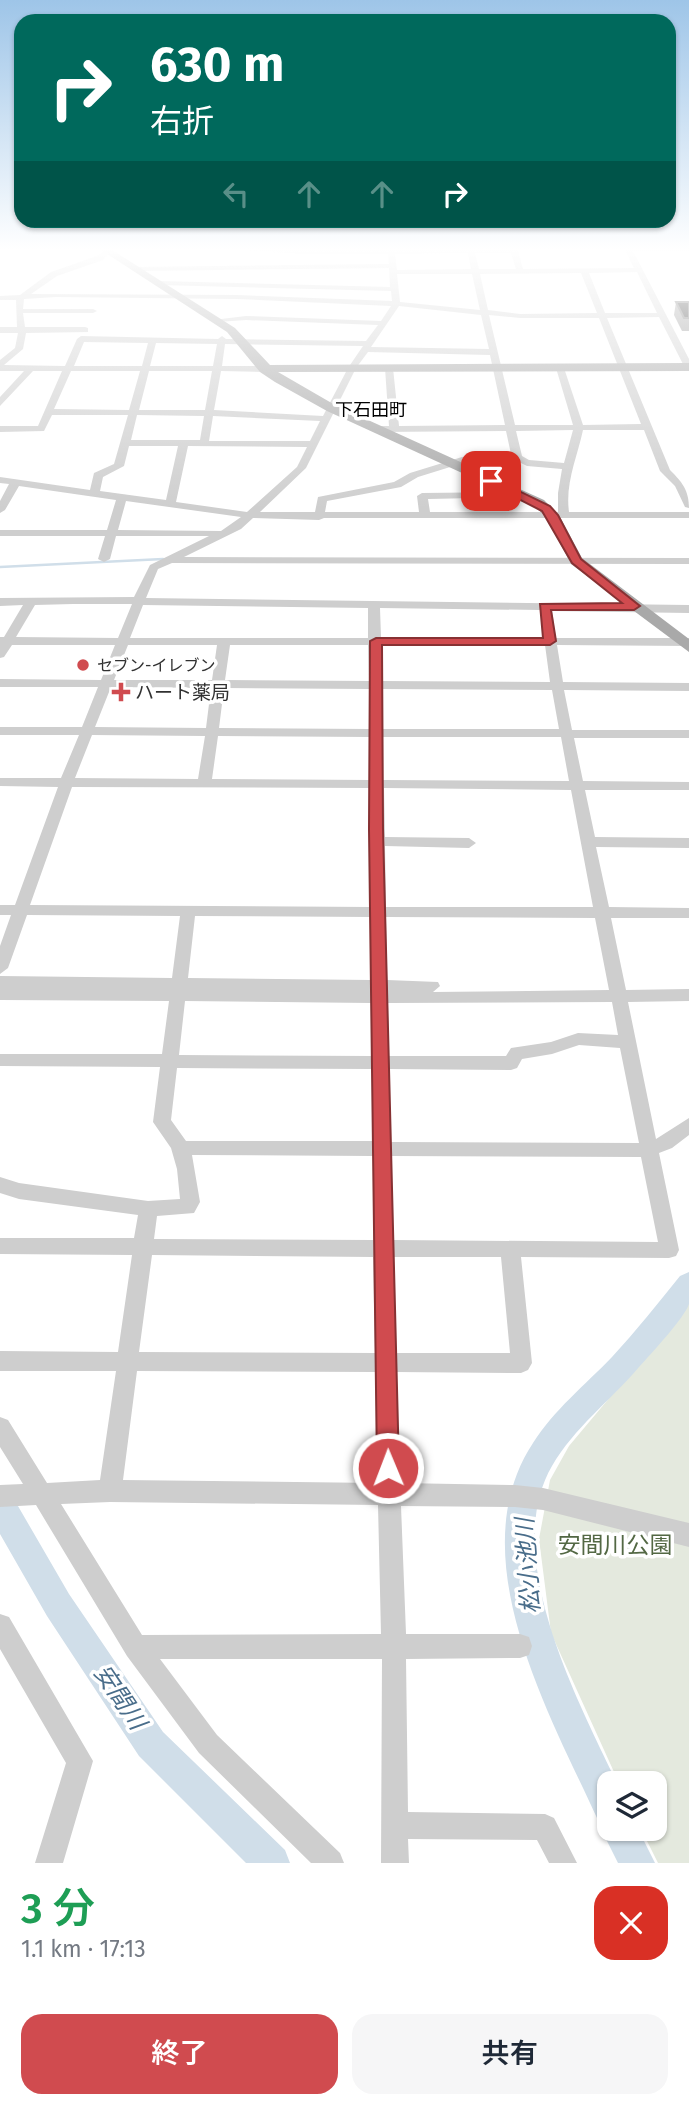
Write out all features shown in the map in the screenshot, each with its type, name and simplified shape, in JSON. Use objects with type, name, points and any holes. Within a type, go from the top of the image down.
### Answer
[{"type":"main road","points":[[236,335],[264,369],[329,413],[376,429],[522,495],[558,515],[576,561],[687,643]]},
{"type":"main road","points":[[264,369],[689,368]]},
{"type":"street","points":[[0,366],[12,358],[22,341],[22,335]]},
{"type":"street","points":[[0,429],[41,429],[83,335]]},
{"type":"street","points":[[0,968],[66,784],[136,601],[150,573],[168,560],[237,527],[301,468],[352,368],[373,335]]},
{"type":"street","points":[[488,335],[517,457]]},
{"type":"street","points":[[610,335],[665,471],[679,485],[689,505]]},
{"type":"street","points":[[674,335],[689,368]]},
{"type":"street","points":[[81,339],[222,339],[492,352]]},
{"type":"street","points":[[204,443],[222,339]]},
{"type":"street","points":[[95,492],[98,475],[119,466],[153,340]]},
{"type":"street","points":[[0,356],[12,358]]},
{"type":"street","points":[[0,366],[264,369]]},
{"type":"street","points":[[0,402],[31,368]]},
{"type":"street","points":[[389,368],[394,429]]},
{"type":"street","points":[[558,515],[566,466],[579,428],[560,368]]},
{"type":"street","points":[[49,412],[329,413]]},
{"type":"street","points":[[376,429],[648,427]]},
{"type":"street","points":[[125,443],[314,444]]},
{"type":"street","points":[[170,504],[184,443]]},
{"type":"street","points":[[319,517],[322,499],[397,485],[414,475],[472,458],[517,457],[527,463],[566,466]]},
{"type":"street","points":[[0,480],[248,515],[319,517],[689,514]]},
{"type":"street","points":[[0,510],[16,481]]},
{"type":"street","points":[[425,516],[422,496],[522,495]]},
{"type":"street","points":[[104,559],[122,497]]},
{"type":"street","points":[[0,533],[223,533]]},
{"type":"street","points":[[168,560],[689,561]]},
{"type":"street","points":[[0,603],[73,600],[634,606],[689,609]]},
{"type":"street","points":[[2,645],[30,603]]},
{"type":"street","points":[[374,603],[379,989],[394,1646],[395,1863]]},
{"type":"street","points":[[0,1246],[669,1250],[618,992],[605,912],[588,842],[545,606]]},
{"type":"street","points":[[2,645],[121,641],[687,643]]},
{"type":"street","points":[[204,784],[224,641]]},
{"type":"street","points":[[0,683],[689,687]]},
{"type":"street","points":[[0,731],[689,734]]},
{"type":"street","points":[[0,782],[689,786]]},
{"type":"street","points":[[378,841],[469,843]]},
{"type":"street","points":[[588,842],[689,843]]},
{"type":"street","points":[[0,910],[689,913]]},
{"type":"street","points":[[0,1185],[19,1191],[148,1209],[187,1207],[190,1202],[182,1148],[173,1131],[162,1122],[188,911]]},
{"type":"street","points":[[0,982],[177,990]]},
{"type":"street","points":[[618,992],[689,987]]},
{"type":"street","points":[[0,994],[379,989],[689,995]]},
{"type":"street","points":[[0,1060],[511,1063],[517,1053],[552,1048],[578,1039],[629,1042]]},
{"type":"street","points":[[182,1148],[648,1150],[666,1143],[689,1125]]},
{"type":"street","points":[[110,1491],[148,1209]]},
{"type":"street","points":[[0,1361],[521,1363],[510,1251]]},
{"type":"street","points":[[0,1427],[37,1492],[136,1647],[208,1744],[330,1863]]},
{"type":"street","points":[[0,1496],[37,1492],[110,1491],[514,1496],[543,1499],[689,1535]]},
{"type":"street","points":[[0,1626],[80,1761],[49,1863]]},
{"type":"street","points":[[136,1647],[520,1646]]},
{"type":"street","points":[[394,1825],[545,1827],[563,1863]]},
{"type":"green space","name":"安間川公園","points":[[689,1303],[689,1863],[658,1863],[647,1841],[667,1841],[667,1771],[614,1771],[551,1633],[539,1539],[550,1480],[569,1446]]},
{"type":"waterway","points":[[0,567],[163,559]]},
{"type":"waterway","name":"松小池川","points":[[597,1780],[554,1685],[538,1641],[526,1596],[520,1552],[523,1509],[535,1468],[551,1442],[630,1357],[689,1284]]},
{"type":"waterway","name":"安間川","points":[[0,1505],[58,1605],[151,1744],[272,1863]]},
{"type":"waterway","name":"松小池川","points":[[625,1841],[637,1863]]},
{"type":"place","name":"セブン-イレブン","points":[[83,665]]},
{"type":"place","name":"ハート薬局","points":[[121,692]]},
{"type":"district","name":"下石田町","points":[[371,410]]},
{"type":"route","points":[[388,1468],[384,1312],[386,1248],[376,829],[376,641],[550,641],[545,606],[634,606],[576,561],[552,515],[546,509],[539,503],[491,481]]}]
